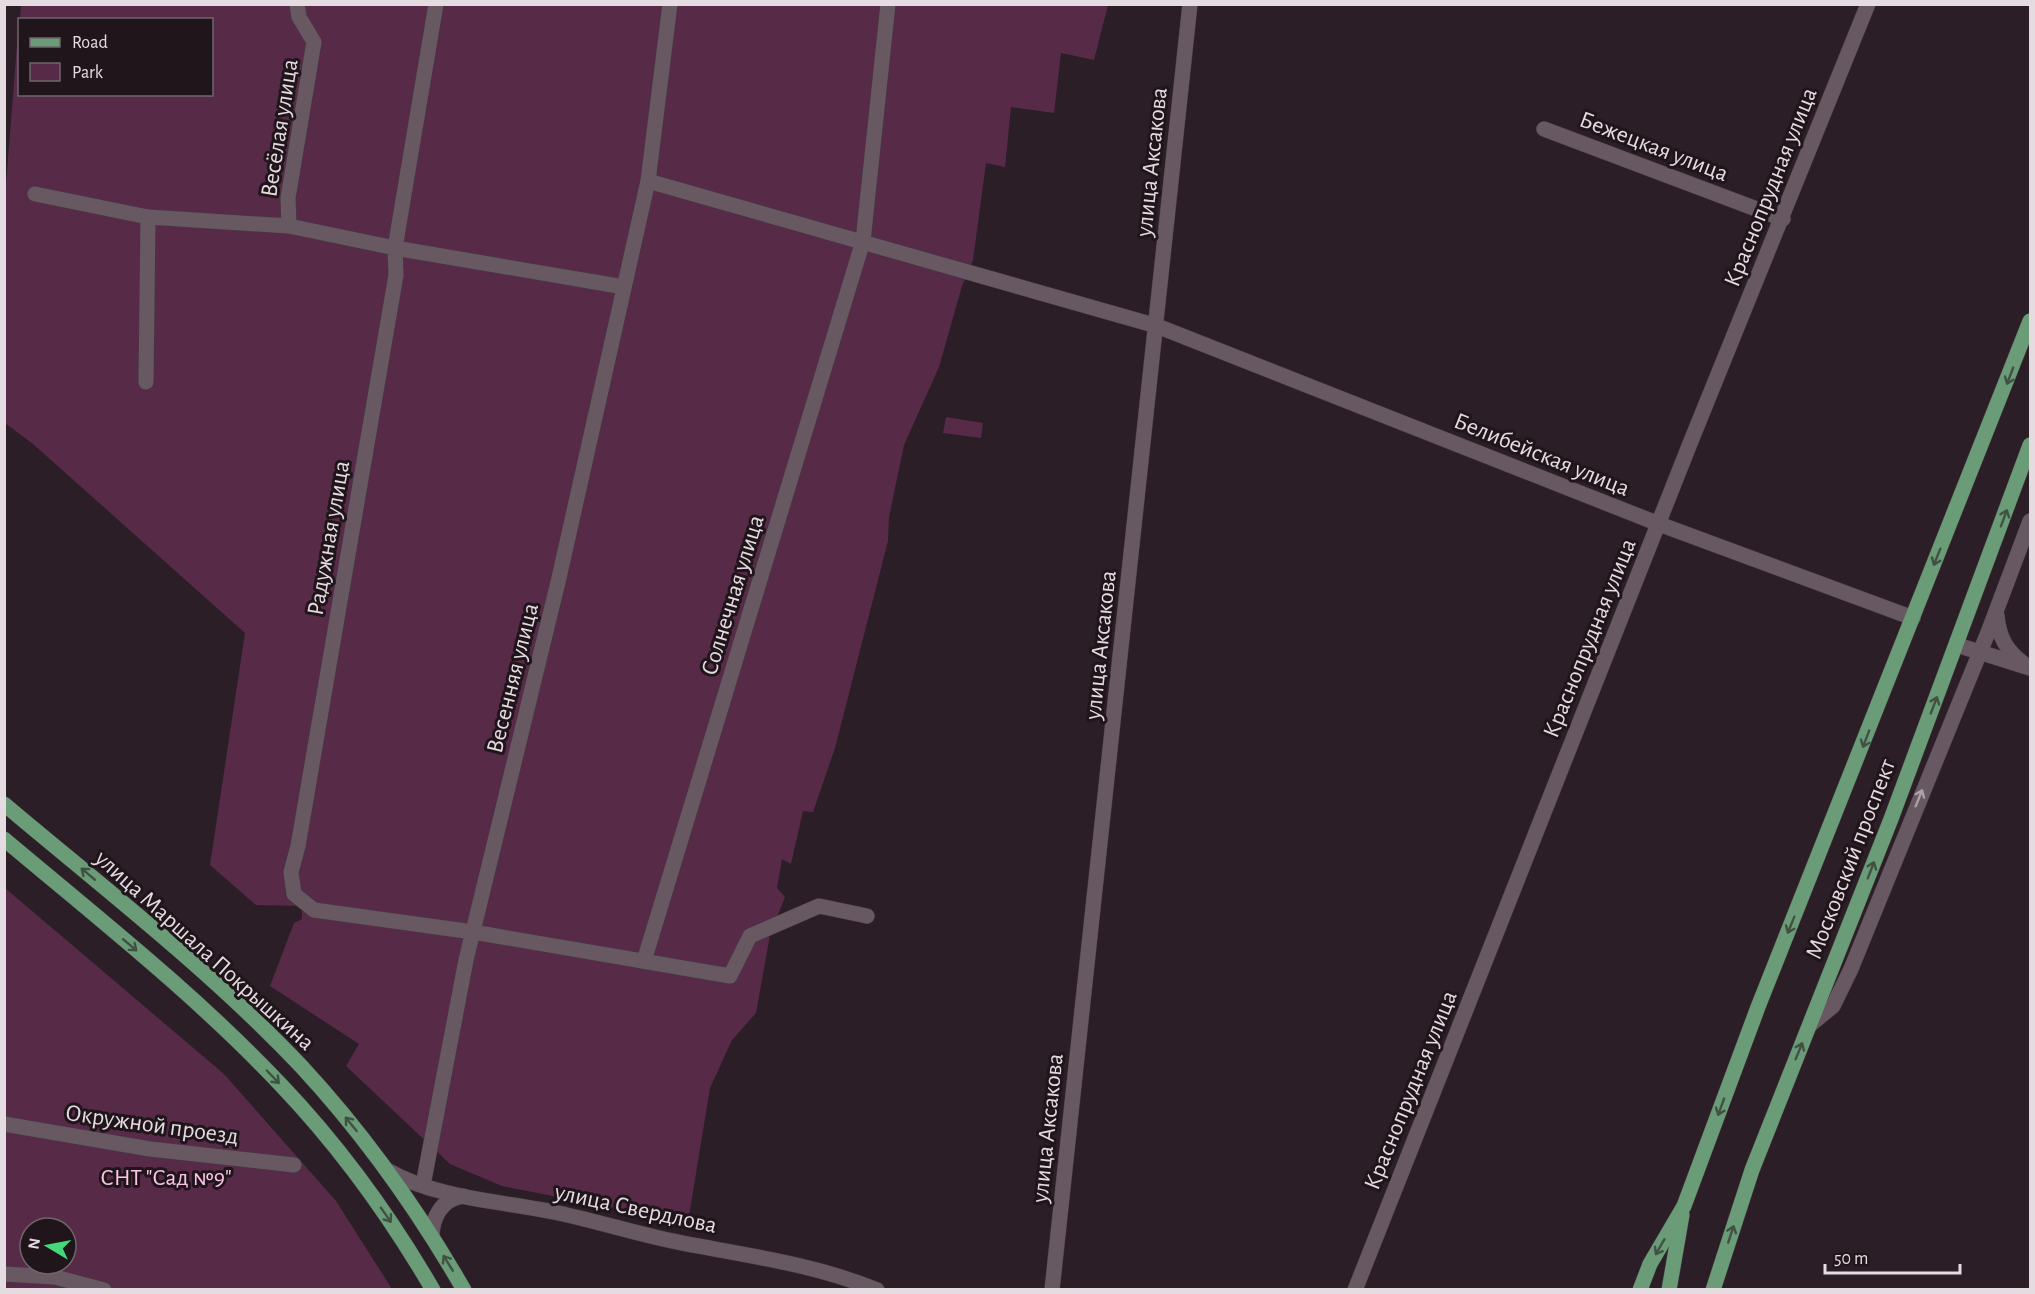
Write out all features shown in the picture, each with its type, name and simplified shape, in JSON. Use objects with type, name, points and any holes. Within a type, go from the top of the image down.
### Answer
[{"type":"main road","name":"Московский проспект","points":[[1684,1206],[1758,1007],[2031,321]]},
{"type":"main road","name":"Московский проспект","points":[[1713,1290],[1752,1170],[1957,645],[2031,445]]},
{"type":"main road","name":"улица Маршала Покрышкина","points":[[4,804],[244,1010],[324,1092],[387,1170],[432,1236],[464,1290]]},
{"type":"main road","name":"улица Маршала Покрышкина","points":[[4,840],[186,993],[282,1086],[361,1181],[433,1290]]},
{"type":"main road","points":[[1640,1290],[1650,1264],[1684,1206]]},
{"type":"main road","points":[[1669,1290],[1684,1206]]},
{"type":"street","name":"Весёлая улица","points":[[289,226],[288,198],[314,42],[299,17],[297,4]]},
{"type":"street","name":"Радужная улица","points":[[436,4],[395,248],[396,275],[298,846],[291,872],[294,894],[314,910],[473,932],[730,976],[750,936],[819,906],[867,916]]},
{"type":"street","name":"Весенняя улица","points":[[423,1185],[473,932],[559,578],[648,181],[670,4]]},
{"type":"street","name":"Солнечная улица","points":[[644,961],[863,241],[888,4]]},
{"type":"street","name":"улица Аксакова","points":[[1052,1290],[1190,4]]},
{"type":"street","name":"Краснопрудная улица","points":[[1354,1290],[1868,4]]},
{"type":"street","name":"Бежецкая улица","points":[[1544,129],[1783,219]]},
{"type":"street","name":"Белибейская улица","points":[[648,181],[1157,326],[1659,524],[1913,618]]},
{"type":"street","points":[[35,194],[148,217],[289,226],[395,248],[624,287]]},
{"type":"street","points":[[146,382],[148,217]]},
{"type":"street","points":[[1809,1025],[1833,1006],[1851,969],[2031,521]]},
{"type":"street","points":[[1996,612],[1999,633],[2011,653],[2029,668]]},
{"type":"street","points":[[1957,645],[1979,654],[2029,668]]},
{"type":"street","name":"Окружной проезд","points":[[4,1124],[150,1149],[294,1165]]},
{"type":"street","name":"улица Свердлова","points":[[387,1170],[423,1185],[463,1196],[559,1213],[684,1244],[825,1271],[877,1290]]},
{"type":"street","points":[[432,1236],[433,1223],[440,1209],[449,1200],[463,1196]]},
{"type":"street","points":[[4,1274],[54,1277],[104,1290]]},
{"type":"green space","points":[[21,5],[1108,5],[1094,60],[1061,53],[1054,113],[1011,107],[1005,167],[986,163],[973,260],[962,286],[939,367],[904,445],[889,517],[888,541],[835,748],[813,812],[803,811],[791,864],[782,859],[777,888],[785,897],[770,935],[756,1013],[732,1040],[710,1088],[688,1222],[502,1186],[450,1164],[346,1066],[359,1044],[270,986],[294,923],[302,919],[302,906],[256,905],[210,865],[245,633],[33,444],[5,423],[4,209],[18,33],[18,96],[213,96],[213,18],[20,18]]},
{"type":"green space","points":[[946,417],[983,423],[981,438],[943,433]]},
{"type":"green space","name":"СНТ \"Сад №9\"","points":[[5,888],[224,1074],[336,1201],[392,1289],[5,1289]]}]
